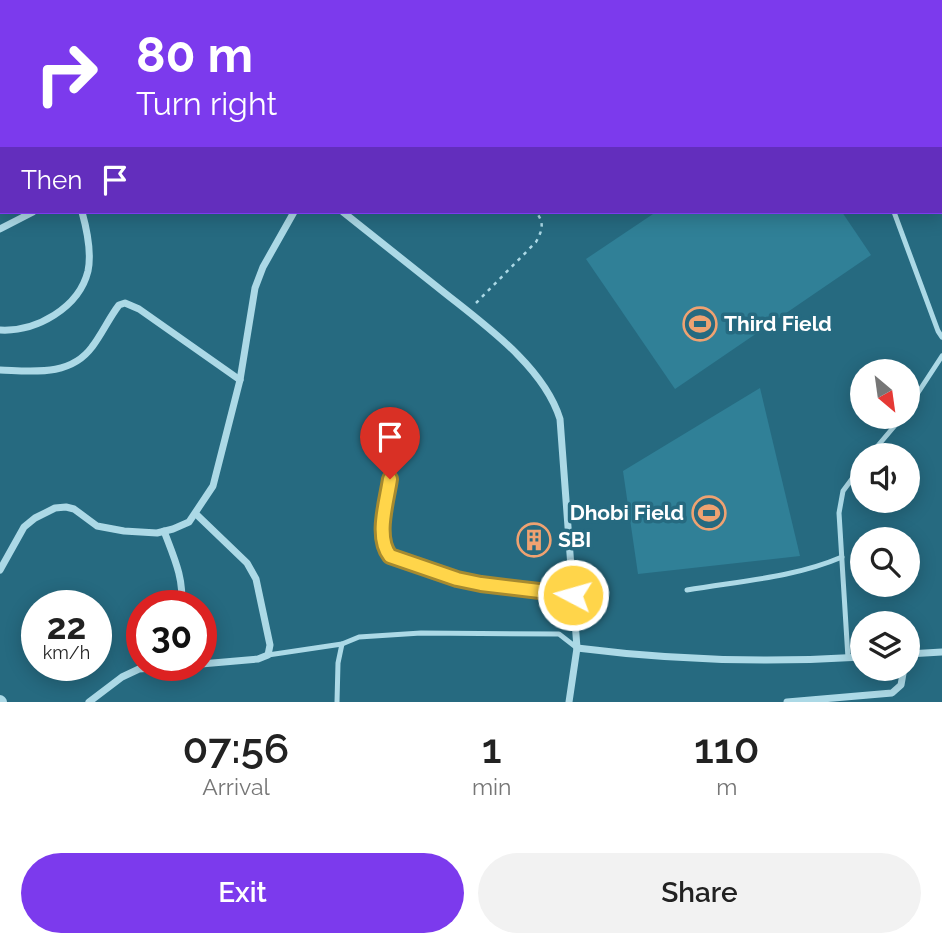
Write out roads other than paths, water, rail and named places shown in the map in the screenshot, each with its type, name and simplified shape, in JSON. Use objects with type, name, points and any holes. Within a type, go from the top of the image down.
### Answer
[{"type":"street","points":[[0,229],[29,214]]},
{"type":"street","points":[[0,330],[20,329],[40,322],[57,313],[80,288],[88,271],[89,255],[82,214]]},
{"type":"street","points":[[0,570],[24,527],[55,508],[74,509],[85,519],[105,528],[124,531],[164,531],[182,526],[195,514],[213,486],[240,380],[255,288],[263,267],[293,214]]},
{"type":"street","points":[[346,214],[498,336],[540,381],[556,407],[560,419],[576,648],[569,702]]},
{"type":"street","points":[[0,370],[45,371],[72,364],[90,351],[118,305],[125,303],[139,309],[240,380]]},
{"type":"street","points":[[390,479],[382,539],[390,556],[457,579],[573,595]]},
{"type":"street","points":[[195,514],[247,563],[256,579],[270,645],[268,655],[249,661],[217,663]]},
{"type":"street","points":[[164,531],[182,590]]},
{"type":"street","points":[[576,648],[634,655],[731,659],[848,658]]},
{"type":"street","points":[[920,653],[942,652]]},
{"type":"street","points":[[89,702],[126,675]]},
{"type":"street","points":[[788,702],[892,693],[902,681]]},
{"type":"lane","points":[[895,214],[942,337]]},
{"type":"lane","points":[[920,390],[942,356]]},
{"type":"lane","points":[[880,443],[892,429]]},
{"type":"lane","points":[[848,658],[839,513],[843,491],[850,482]]},
{"type":"lane","points":[[687,590],[794,573],[817,568],[842,557]]},
{"type":"lane","points":[[268,655],[342,644],[359,637],[421,633],[559,634],[576,648]]},
{"type":"lane","points":[[337,702],[338,663],[342,644]]},
{"type":"place","name":"Third Field","points":[[700,324]]},
{"type":"place","name":"Dhobi Field","points":[[709,513]]},
{"type":"place","name":"SBI","points":[[534,540]]}]
